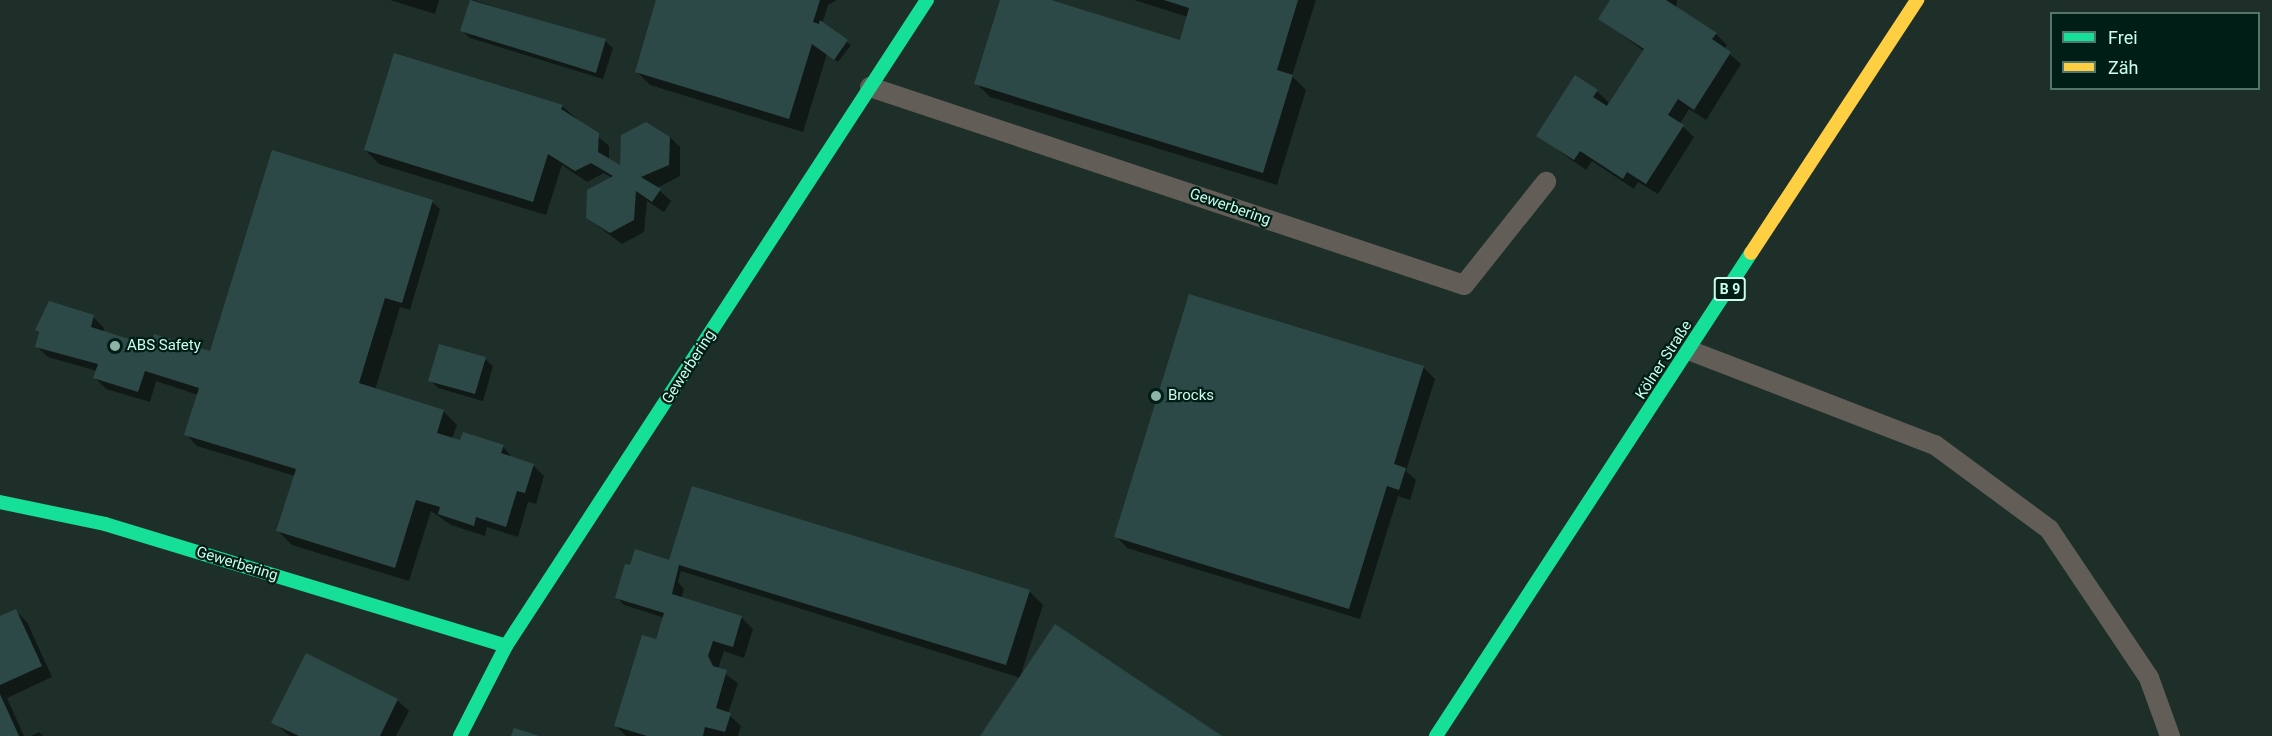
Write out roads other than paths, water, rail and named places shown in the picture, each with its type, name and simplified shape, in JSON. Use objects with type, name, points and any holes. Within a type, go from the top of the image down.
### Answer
[{"type":"street","name":"Gewerbering","points":[[460,736],[506,646],[927,0]]},
{"type":"street","name":"Kölner Straße","points":[[1436,736],[1690,351],[1917,0]]},
{"type":"street","name":"Gewerbering","points":[[0,502],[105,524],[506,646]]},
{"type":"lane","name":"Gewerbering","points":[[870,87],[1464,285],[1546,182]]},
{"type":"lane","points":[[1690,351],[1935,445],[2049,529],[2149,678],[2170,736]]},
{"type":"place","name":"ABS Safety","points":[[115,346]]},
{"type":"place","name":"Brocks","points":[[1156,396]]}]
